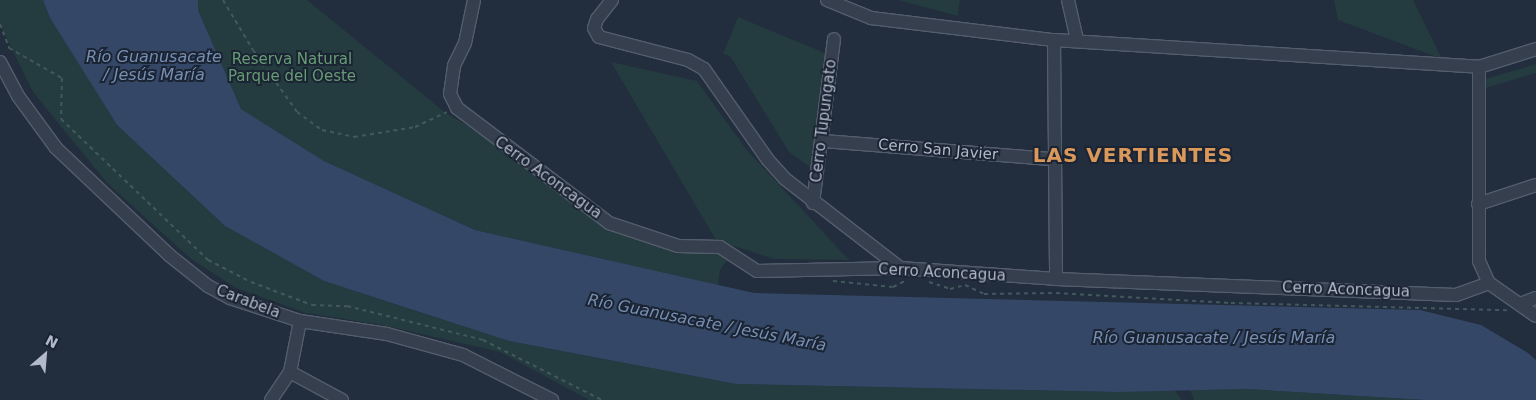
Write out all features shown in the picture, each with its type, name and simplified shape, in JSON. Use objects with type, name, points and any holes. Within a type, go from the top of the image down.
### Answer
[{"type":"street","name":"Cerro Aconcagua","points":[[474,0],[466,43],[454,66],[450,94],[457,108],[609,223],[678,246],[720,247],[758,271],[900,268],[1056,279],[1456,295],[1490,283]]},
{"type":"street","points":[[612,0],[597,18],[594,28],[599,37],[688,60],[704,69],[768,160],[813,203],[900,268]]},
{"type":"street","points":[[827,0],[872,18],[1054,40],[1479,67],[1536,49]]},
{"type":"street","points":[[849,0],[857,12]]},
{"type":"street","points":[[1068,0],[1077,40]]},
{"type":"street","name":"Cerro Tupungato","points":[[813,203],[823,141],[834,39]]},
{"type":"street","points":[[1054,40],[1056,279]]},
{"type":"street","name":"Carabela","points":[[0,62],[18,96],[56,148],[169,255],[208,286],[230,298],[300,321],[387,334],[463,355],[552,400]]},
{"type":"street","points":[[1479,67],[1478,204],[1480,261],[1490,283],[1504,293],[1516,307],[1536,316]]},
{"type":"street","name":"Cerro San Javier","points":[[823,141],[1054,159]]},
{"type":"street","points":[[1478,204],[1536,185]]},
{"type":"street","points":[[1516,307],[1536,298]]},
{"type":"street","points":[[271,400],[290,372],[300,321]]},
{"type":"street","points":[[290,372],[342,400]]},
{"type":"path","points":[[222,0],[253,50],[297,112],[322,130],[354,137],[415,127],[457,108]]},
{"type":"path","points":[[0,24],[9,48],[62,78],[61,119],[208,260],[252,282],[312,305],[347,306],[483,340],[602,400]]},
{"type":"path","points":[[831,280],[835,284],[893,287],[909,279]]},
{"type":"path","points":[[921,279],[950,289],[965,285],[984,294],[1056,294],[1231,303],[1516,307]]},
{"type":"green space","points":[[0,0],[43,0],[50,18],[117,125],[225,226],[324,281],[509,341],[736,384],[1118,392],[1173,388],[1182,400],[589,400],[500,352],[382,325],[306,313],[236,288],[191,259],[107,183],[33,92],[0,25]]},
{"type":"green space","name":"Reserva Natural Parque del Oeste","points":[[198,0],[307,0],[446,113],[538,167],[609,223],[678,246],[732,253],[720,270],[718,285],[475,230],[324,161],[241,109],[198,10]]},
{"type":"green space","points":[[898,0],[960,0],[958,16]]},
{"type":"green space","points":[[1334,0],[1413,0],[1442,59],[1338,20]]},
{"type":"green space","points":[[738,17],[825,53],[811,168],[789,152],[730,56],[723,54]]},
{"type":"green space","points":[[611,62],[697,81],[746,149],[849,260],[774,259],[716,240]]},
{"type":"green space","points":[[1536,64],[1536,73],[1482,89],[1482,80]]},
{"type":"green space","points":[[1246,389],[1425,400],[1194,400],[1190,390]]},
{"type":"water","name":"Río Guanusacate / Jesús María","points":[[43,0],[198,0],[198,10],[241,109],[324,161],[475,230],[754,293],[1420,310],[1481,325],[1528,353],[1536,360],[1536,400],[1425,400],[1246,389],[1118,392],[736,384],[509,341],[324,281],[225,226],[117,125],[50,18]]},
{"type":"district","name":"LAS VERTIENTES","points":[[1133,155]]}]
